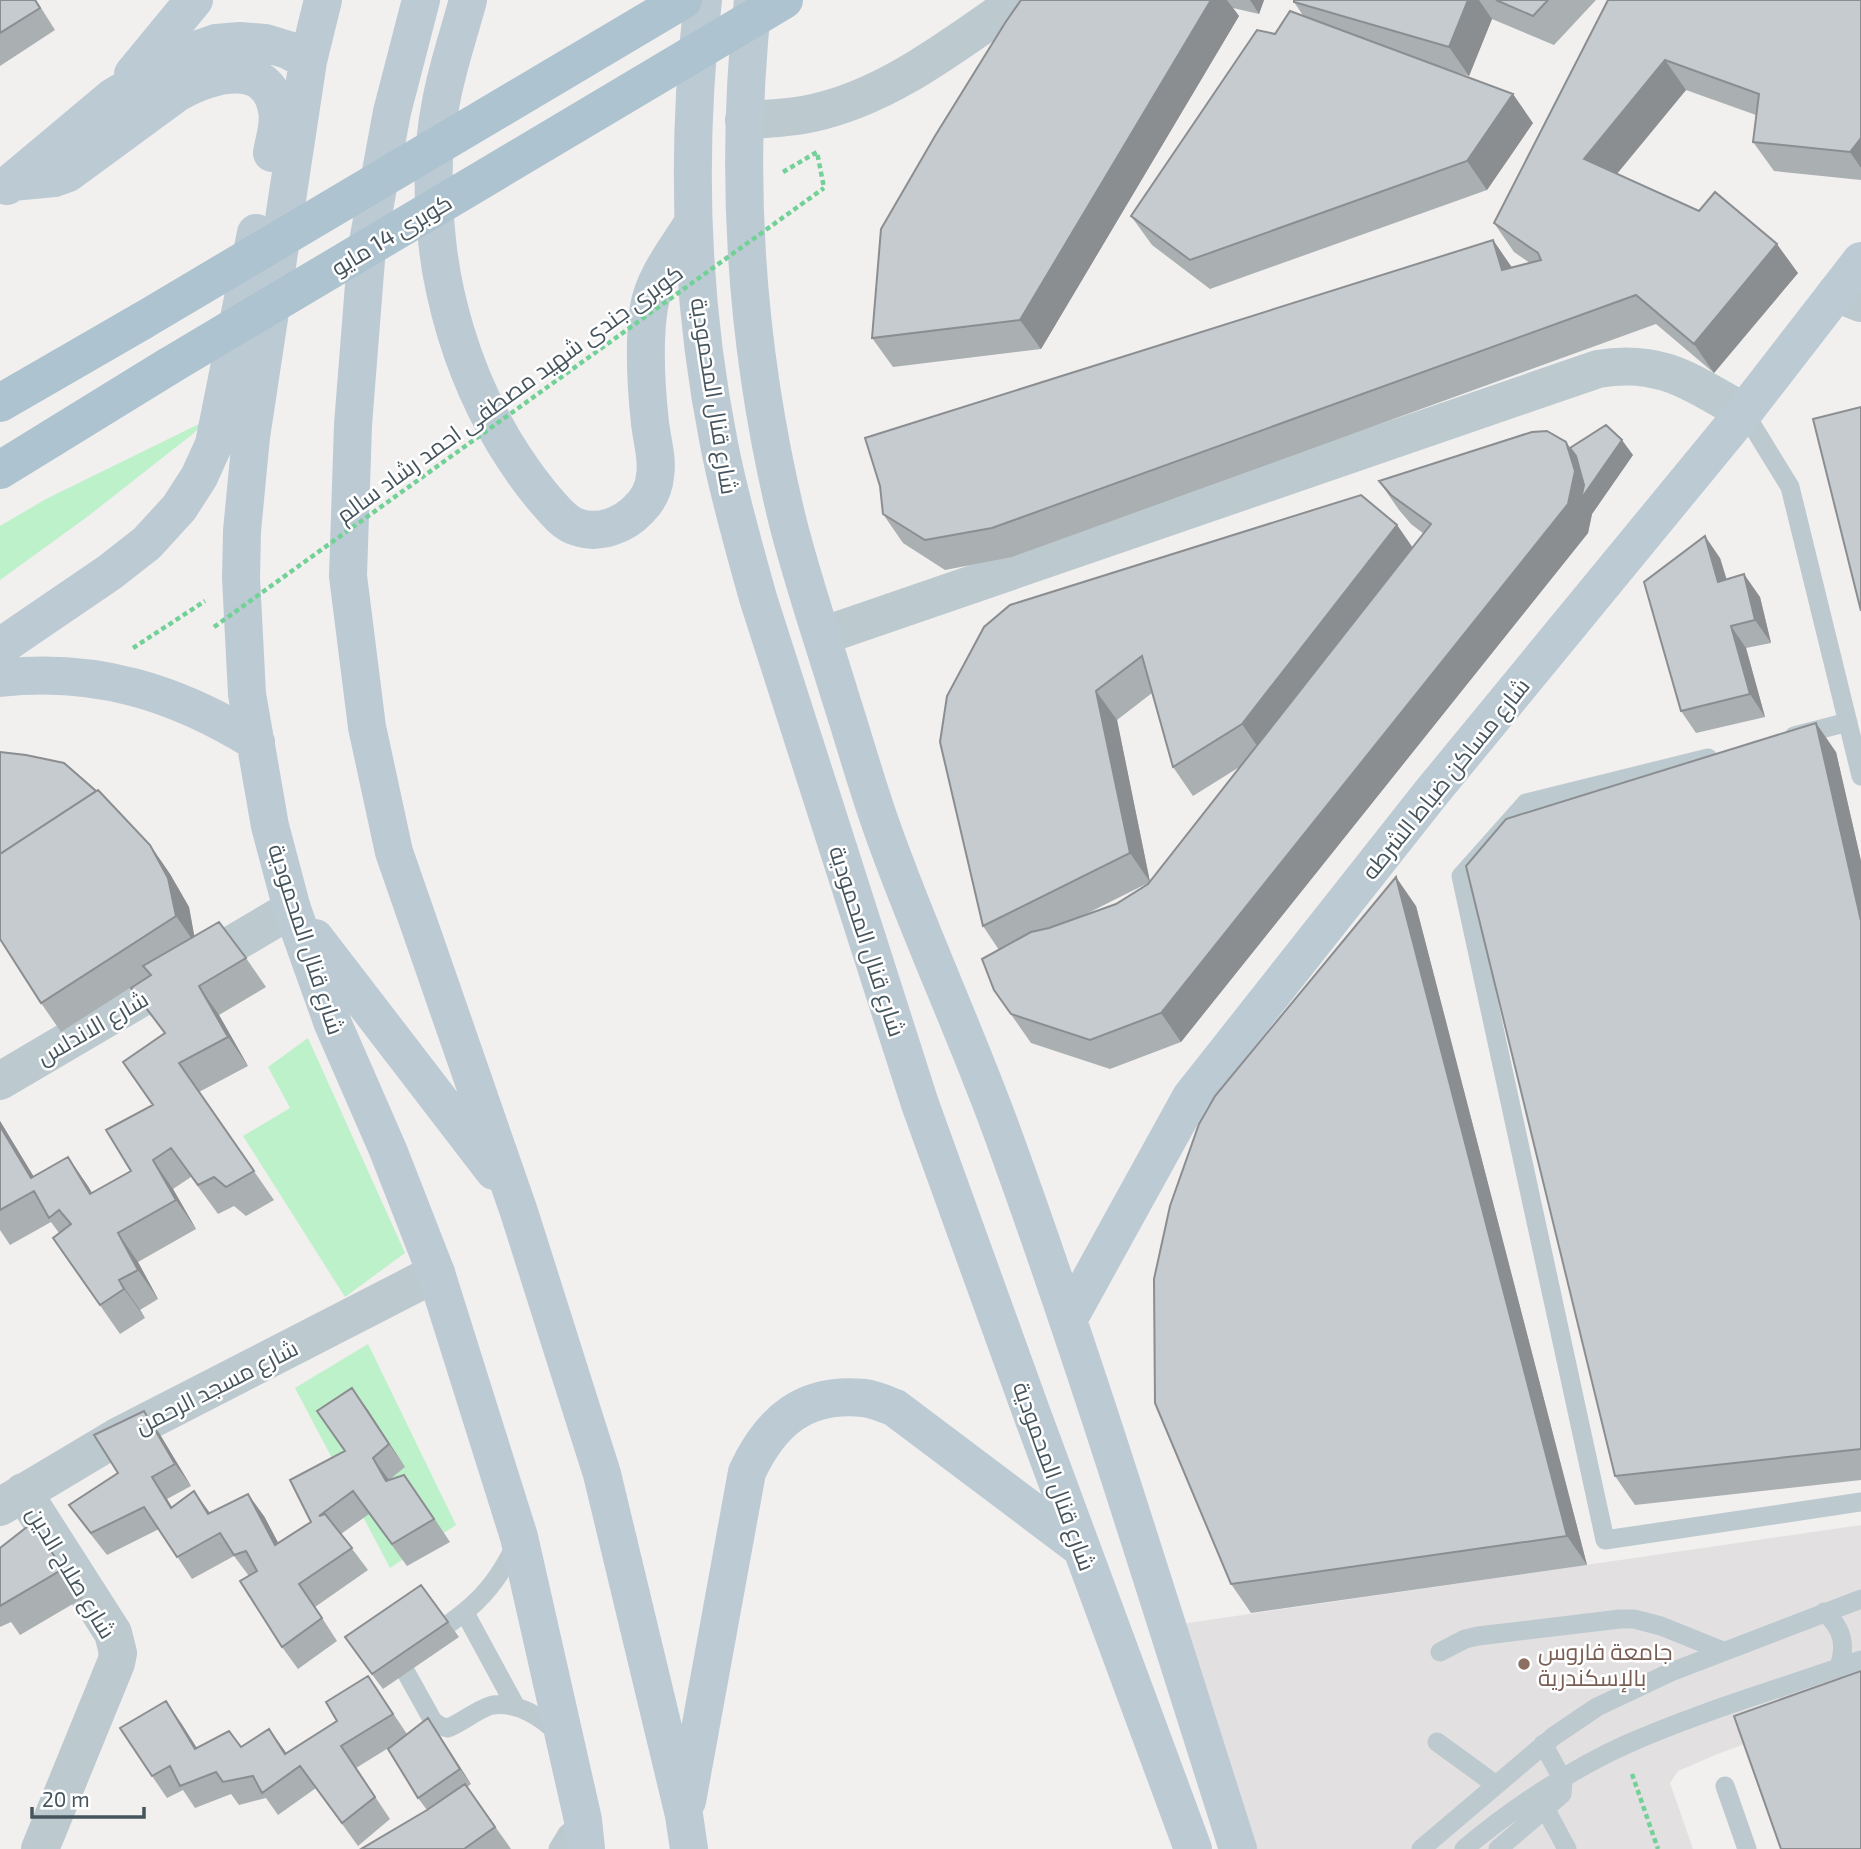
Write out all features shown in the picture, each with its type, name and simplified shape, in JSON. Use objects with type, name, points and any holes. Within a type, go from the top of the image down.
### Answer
[{"type":"main road","points":[[113,97],[194,0]]},
{"type":"main road","name":"شارع قنال المحمودية","points":[[323,0],[308,61],[251,437],[242,531],[241,578],[247,694],[270,826],[292,909],[333,1024],[388,1150],[436,1273],[519,1537],[585,1834]]},
{"type":"main road","points":[[421,0],[392,112],[367,247],[352,425],[348,576],[367,727],[394,852],[513,1195],[602,1474],[686,1832]]},
{"type":"main road","points":[[468,0],[440,103],[436,148],[437,240],[444,285],[456,333],[473,380],[494,425],[519,467],[552,508],[574,527],[601,529],[615,526],[629,518],[650,493],[656,460],[647,399],[649,305],[663,271],[693,223]]},
{"type":"main road","points":[[0,403],[683,0]]},
{"type":"main road","name":"شارع قنال المحمودية","points":[[703,0],[692,123],[693,223],[702,338],[719,443],[737,521],[758,598],[920,1104],[1193,1849]]},
{"type":"main road","name":"شارع قنال المحمودية","points":[[753,0],[744,120],[744,196],[749,291],[759,376],[788,524],[880,825],[1004,1137],[1068,1320],[1238,1849]]},
{"type":"main road","name":"كوبرى 14 مايو","points":[[0,470],[169,366],[784,0]]},
{"type":"main road","points":[[6,187],[113,97],[192,51],[216,43],[265,43],[288,50],[308,61]]},
{"type":"main road","points":[[0,647],[110,572],[147,543],[179,508],[199,477],[214,444],[278,123],[277,111],[267,89],[258,81],[237,74],[215,76],[177,93],[68,173],[6,187]]},
{"type":"main road","name":"شارع مساكن ضباط الشرطه","points":[[1068,1320],[1191,1097],[1431,793],[1744,412],[1849,298],[1861,261]]},
{"type":"main road","points":[[0,678],[62,675],[143,688],[183,702],[256,742]]},
{"type":"main road","points":[[292,909],[513,1195]]},
{"type":"main road","points":[[686,1832],[747,1472],[760,1444],[781,1422],[806,1405],[836,1397],[866,1398],[895,1408],[1081,1548]]},
{"type":"street","points":[[744,120],[814,113],[881,89],[912,72],[1020,0]]},
{"type":"street","points":[[822,636],[1598,369],[1634,365],[1672,373],[1744,412]]},
{"type":"street","name":"شارع الاندلس","points":[[0,1081],[292,909]]},
{"type":"street","name":"شارع مسجد الرحمن","points":[[12,1499],[117,1437],[436,1273]]},
{"type":"street","name":"شارع صلاح الدين","points":[[12,1499],[113,1633],[118,1653],[40,1849]]},
{"type":"lane","points":[[1744,412],[1790,487],[1861,776]]},
{"type":"lane","points":[[1781,739],[1848,722]]},
{"type":"lane","points":[[1727,753],[1526,803],[1461,876],[1605,1540],[1861,1502]]},
{"type":"lane","points":[[519,1537],[506,1565],[488,1591],[465,1613],[411,1649],[404,1657],[402,1667],[433,1721],[440,1726],[448,1728],[492,1705],[516,1707],[538,1716],[556,1732],[568,1753]]},
{"type":"lane","points":[[1420,1849],[1543,1744],[1620,1694],[1723,1651],[1861,1599]]},
{"type":"lane","points":[[1824,1612],[1834,1620],[1840,1631],[1843,1656],[1838,1669]]},
{"type":"lane","points":[[465,1613],[516,1707]]},
{"type":"lane","points":[[1440,1652],[1465,1639],[1478,1636],[1620,1619],[1634,1619],[1661,1626],[1723,1651]]},
{"type":"lane","points":[[1464,1849],[1527,1802],[1622,1747],[1656,1732],[1861,1660]]},
{"type":"lane","points":[[1437,1742],[1496,1785]]},
{"type":"lane","points":[[1498,1849],[1562,1794],[1563,1780],[1543,1744]]},
{"type":"lane","points":[[1725,1786],[1747,1849]]},
{"type":"lane","points":[[1546,1810],[1567,1849]]},
{"type":"lane","points":[[558,1849],[567,1834],[585,1834]]},
{"type":"path","name":"كوبرى جندى شهيد مصطفى احمد رشاد سالم","points":[[214,627],[824,188],[817,152]]},
{"type":"path","points":[[87,678],[241,578]]},
{"type":"path","points":[[1622,1747],[1658,1849]]},
{"type":"shaded area","name":"جامعة فاروس بالإسكندرية","points":[[1861,1525],[1861,1702],[1678,1771],[1670,1783],[1693,1849],[1253,1849],[1174,1625]]},
{"type":"green space","points":[[205,421],[194,433],[87,517],[0,580],[0,526],[46,499]]},
{"type":"green space","points":[[308,1038],[405,1253],[345,1297],[243,1136],[290,1108],[268,1067]]},
{"type":"green space","points":[[368,1344],[456,1525],[390,1568],[295,1388]]},
{"type":"building","points":[[0,0],[35,0],[40,8],[0,33]]},
{"type":"building","points":[[1021,0],[1211,0],[1020,320],[872,338],[881,229],[935,136]]},
{"type":"building","points":[[1294,0],[1468,0],[1449,47]]},
{"type":"building","points":[[1496,0],[1548,0],[1533,16]]},
{"type":"building","points":[[1608,0],[1861,0],[1861,138],[1850,152],[1753,142],[1759,94],[1665,60],[1584,159],[1699,211],[1715,192],[1777,244],[1694,344],[1636,295],[992,528],[925,540],[883,514],[880,486],[865,438],[1493,240],[1502,270],[1541,260],[1538,253],[1494,223]]},
{"type":"building","points":[[1290,11],[1513,94],[1467,161],[1190,260],[1131,216],[1257,30],[1275,34]]},
{"type":"building","points":[[1861,407],[1861,611],[1813,419]]},
{"type":"building","points":[[1606,425],[1622,440],[1581,499],[1584,485],[1576,456],[1570,448]]},
{"type":"building","points":[[1547,431],[1566,442],[1575,471],[1568,504],[1161,1013],[1090,1040],[1011,1014],[994,990],[982,959],[1031,932],[1116,904],[1148,884],[1431,524],[1391,495],[1379,481],[1532,432]]},
{"type":"building","points":[[1361,495],[1397,525],[1242,724],[1173,767],[1142,656],[1096,691],[1130,853],[983,926],[940,742],[947,696],[984,627],[1010,605]]},
{"type":"building","points":[[1705,536],[1718,582],[1744,574],[1755,620],[1731,626],[1750,694],[1681,711],[1644,582]]},
{"type":"building","points":[[1816,723],[1861,921],[1861,1449],[1615,1476],[1466,866],[1506,819]]},
{"type":"building","points":[[0,752],[64,763],[96,791],[0,854]]},
{"type":"building","points":[[98,790],[150,845],[168,878],[176,916],[41,1003],[0,939],[0,854]]},
{"type":"building","points":[[1396,877],[1567,1536],[1231,1584],[1155,1403],[1154,1279],[1170,1206],[1199,1124],[1215,1096]]},
{"type":"building","points":[[219,922],[246,958],[199,986],[228,1037],[179,1063],[254,1171],[226,1187],[214,1177],[198,1185],[171,1148],[153,1160],[176,1200],[118,1233],[138,1270],[119,1280],[124,1289],[100,1305],[53,1238],[71,1224],[59,1210],[49,1218],[34,1191],[0,1210],[0,1126],[31,1178],[68,1157],[90,1194],[131,1171],[106,1130],[153,1105],[123,1062],[165,1033],[131,988],[151,975],[143,966]]},
{"type":"building","points":[[352,1388],[389,1444],[373,1458],[386,1481],[404,1475],[434,1519],[392,1544],[353,1491],[319,1516],[325,1514],[352,1548],[299,1584],[322,1618],[282,1647],[240,1581],[257,1571],[246,1551],[234,1555],[220,1533],[177,1557],[144,1507],[91,1533],[69,1505],[118,1473],[94,1435],[144,1411],[175,1464],[152,1477],[171,1508],[194,1491],[208,1514],[248,1494],[275,1545],[311,1522],[290,1480],[345,1451],[317,1411]]},
{"type":"building","points":[[32,1523],[63,1569],[0,1606],[0,1548]]},
{"type":"building","points":[[421,1585],[448,1622],[372,1674],[345,1637]]},
{"type":"building","points":[[1861,1671],[1861,1849],[1781,1849],[1734,1716]]},
{"type":"building","points":[[368,1676],[393,1714],[341,1746],[375,1797],[342,1823],[300,1766],[262,1793],[253,1776],[223,1782],[216,1772],[180,1786],[170,1766],[152,1776],[120,1728],[166,1701],[195,1749],[229,1731],[241,1747],[269,1729],[285,1754],[337,1721],[326,1702]]},
{"type":"building","points":[[428,1718],[460,1769],[418,1798],[388,1749]]},
{"type":"building","points":[[465,1784],[495,1827],[464,1849],[361,1849],[427,1810]]},
{"type":"place","name":"جامعة فاروس بالإسكندرية","points":[[1524,1664]]}]
